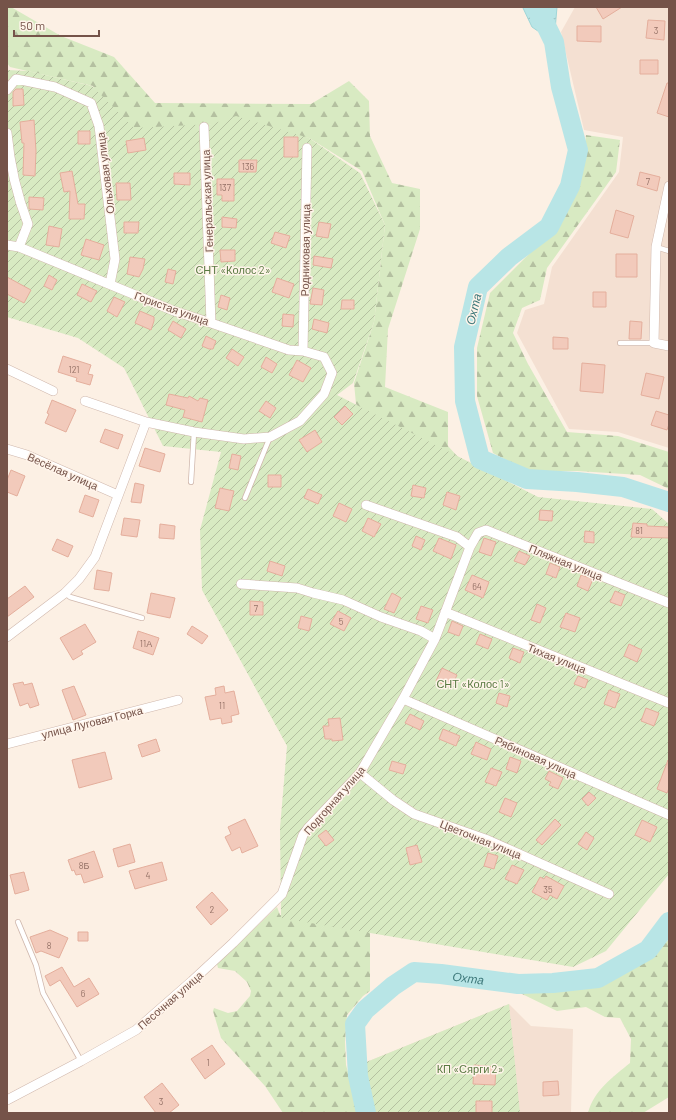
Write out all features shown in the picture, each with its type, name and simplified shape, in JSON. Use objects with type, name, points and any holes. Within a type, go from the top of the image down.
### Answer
[{"type":"street","name":"Ольховая улица","points":[[7,90],[16,79],[55,86],[91,104],[99,126],[115,259],[110,284]]},
{"type":"street","name":"Генеральская улица","points":[[204,127],[211,323]]},
{"type":"street","points":[[7,133],[18,198],[28,224],[20,247]]},
{"type":"street","name":"Родниковая улица","points":[[303,351],[307,148]]},
{"type":"street","points":[[669,186],[656,247],[654,343],[669,346]]},
{"type":"street","name":"Гористая улица","points":[[7,245],[20,247],[174,311],[289,350],[303,351],[324,357],[332,373],[324,394],[300,421],[270,437]]},
{"type":"street","points":[[7,369],[53,391]]},
{"type":"street","points":[[85,401],[146,422],[194,432],[244,439],[270,437]]},
{"type":"street","points":[[7,637],[65,593],[79,579],[94,557],[146,422]]},
{"type":"street","name":"Весёлая улица","points":[[7,449],[27,455],[118,495]]},
{"type":"street","points":[[366,505],[457,538],[470,547]]},
{"type":"street","name":"Пляжная улица","points":[[470,547],[478,533],[486,530],[669,602]]},
{"type":"street","name":"Подгорная улица","points":[[275,901],[282,894],[286,886],[303,835],[360,773],[403,699],[435,639],[470,547]]},
{"type":"street","points":[[242,584],[296,588],[343,600],[380,617],[421,631],[435,639]]},
{"type":"street","name":"Тихая улица","points":[[445,612],[669,703]]},
{"type":"street","name":"Рябиновая улица","points":[[403,699],[669,815]]},
{"type":"street","name":"улица Луговая Горка","points":[[7,744],[178,700]]},
{"type":"street","name":"Цветочная улица","points":[[360,773],[393,800],[414,814],[488,840],[609,894]]},
{"type":"street","name":"Песочная улица","points":[[7,1100],[136,1030],[233,943],[275,901]]},
{"type":"lane","points":[[656,247],[669,251]]},
{"type":"lane","points":[[620,344],[654,343]]},
{"type":"lane","points":[[191,482],[194,432]]},
{"type":"lane","points":[[245,498],[270,437]]},
{"type":"lane","points":[[65,593],[70,597],[142,618]]},
{"type":"lane","points":[[18,922],[36,965],[43,993],[81,1061]]},
{"type":"shaded area","points":[[575,7],[669,7],[669,448],[618,432],[569,429],[517,333],[525,310],[544,304],[552,267],[619,172],[623,137],[584,130],[561,32]]},
{"type":"shaded area","name":"КП «Сярги 2»","points":[[509,1004],[531,1026],[573,1029],[571,1113],[372,1113],[364,1063]]},
{"type":"green space","points":[[7,7],[11,7],[61,36],[114,57],[155,103],[311,104],[349,81],[369,101],[370,136],[392,183],[420,189],[420,229],[388,329],[385,387],[448,412],[448,446],[467,467],[373,427],[356,404],[354,383],[374,322],[385,225],[362,171],[309,138],[212,124],[200,124],[202,167],[120,152],[93,86],[10,67],[7,63]]},
{"type":"green space","name":"СНТ «Колос 1»","points":[[7,70],[28,71],[92,86],[134,128],[212,124],[236,116],[309,138],[360,173],[385,225],[374,322],[353,383],[337,395],[538,497],[652,509],[669,524],[669,874],[606,951],[573,967],[281,918],[280,828],[287,746],[202,590],[200,530],[221,452],[163,446],[124,368],[78,338],[7,317]]},
{"type":"green space","points":[[586,135],[620,140],[616,172],[547,268],[540,300],[522,308],[513,333],[528,364],[567,432],[618,436],[669,452],[669,489],[640,475],[577,471],[527,471],[493,453],[477,396],[477,348],[490,293],[554,229],[574,194],[584,153]]},
{"type":"green space","points":[[277,907],[280,915],[288,917],[370,916],[370,991],[363,996],[347,1015],[345,1042],[346,1065],[355,1098],[357,1113],[283,1113],[265,1086],[221,1038],[213,1011],[214,1008],[228,1013],[237,1011],[250,996],[251,991],[247,982],[235,971],[218,968],[217,964]]},
{"type":"green space","points":[[669,939],[669,1097],[643,1113],[588,1113],[599,1091],[630,1063],[631,1039],[620,1018],[605,1017],[586,1007],[557,1011],[518,992],[552,992],[600,987],[657,952]]},
{"type":"green space","name":"КП «Сярги 2»","points":[[509,1004],[520,1113],[372,1113],[364,1063]]},
{"type":"water","points":[[522,7],[557,7],[554,42],[532,27]]},
{"type":"building","points":[[596,7],[622,7],[603,19]]},
{"type":"building","points":[[648,20],[665,21],[664,40],[646,38]]},
{"type":"building","points":[[577,26],[601,26],[601,42],[577,41]]},
{"type":"building","points":[[640,60],[658,60],[658,74],[640,74]]},
{"type":"building","points":[[667,83],[669,83],[669,117],[657,113]]},
{"type":"building","points":[[16,89],[23,89],[24,105],[13,106],[13,92]]},
{"type":"building","points":[[34,120],[36,151],[35,176],[23,175],[24,143],[22,143],[20,122]]},
{"type":"building","points":[[78,131],[90,131],[90,144],[78,144]]},
{"type":"building","points":[[284,137],[298,137],[298,157],[284,157]]},
{"type":"building","points":[[144,138],[146,150],[128,153],[126,141]]},
{"type":"building","points":[[239,160],[257,160],[256,172],[239,172]]},
{"type":"building","points":[[72,171],[78,204],[85,204],[84,219],[69,219],[70,191],[64,192],[60,173]]},
{"type":"building","points":[[640,172],[660,177],[657,191],[637,185]]},
{"type":"building","points":[[174,173],[190,173],[190,185],[174,184]]},
{"type":"building","points":[[217,179],[234,179],[234,201],[222,201],[222,195],[217,195]]},
{"type":"building","points":[[116,183],[130,183],[131,200],[117,200]]},
{"type":"building","points":[[29,197],[44,198],[43,210],[29,209]]},
{"type":"building","points":[[616,210],[634,216],[628,238],[610,233]]},
{"type":"building","points":[[222,217],[237,219],[236,228],[222,227]]},
{"type":"building","points":[[124,222],[139,222],[138,233],[124,233]]},
{"type":"building","points":[[319,222],[331,224],[328,238],[316,236]]},
{"type":"building","points":[[49,226],[62,229],[59,247],[46,245]]},
{"type":"building","points":[[275,232],[290,236],[286,248],[271,243]]},
{"type":"building","points":[[86,239],[104,245],[99,260],[81,255]]},
{"type":"building","points":[[220,250],[235,250],[235,261],[221,262]]},
{"type":"building","points":[[616,254],[637,254],[637,277],[616,277]]},
{"type":"building","points":[[314,256],[333,259],[331,268],[313,265]]},
{"type":"building","points":[[130,257],[145,259],[143,269],[139,277],[127,274]]},
{"type":"building","points":[[168,269],[176,271],[173,284],[165,282]]},
{"type":"building","points":[[49,275],[57,280],[52,290],[44,286]]},
{"type":"building","points":[[7,277],[31,290],[24,303],[7,294]]},
{"type":"building","points":[[277,278],[294,284],[289,298],[272,292]]},
{"type":"building","points":[[82,284],[97,291],[91,302],[77,295]]},
{"type":"building","points":[[313,288],[324,290],[322,305],[310,304]]},
{"type":"building","points":[[593,292],[606,292],[606,307],[593,307]]},
{"type":"building","points":[[221,295],[230,298],[227,310],[218,307]]},
{"type":"building","points":[[114,297],[125,302],[117,317],[107,311]]},
{"type":"building","points":[[342,300],[354,300],[354,309],[341,309]]},
{"type":"building","points":[[140,311],[154,317],[151,330],[135,323]]},
{"type":"building","points":[[283,314],[294,315],[293,327],[282,326]]},
{"type":"building","points":[[314,319],[329,323],[327,333],[312,329]]},
{"type":"building","points":[[173,321],[186,329],[181,338],[168,330]]},
{"type":"building","points":[[630,321],[642,322],[641,339],[629,339]]},
{"type":"building","points":[[206,336],[216,341],[213,349],[202,346]]},
{"type":"building","points":[[553,337],[568,338],[568,349],[553,349]]},
{"type":"building","points":[[232,349],[244,357],[238,366],[226,358]]},
{"type":"building","points":[[63,356],[91,365],[88,374],[93,375],[90,385],[76,381],[77,378],[58,372]]},
{"type":"building","points":[[266,357],[277,364],[272,373],[261,367]]},
{"type":"building","points":[[297,360],[311,368],[303,382],[289,375]]},
{"type":"building","points":[[582,363],[605,365],[603,393],[580,391]]},
{"type":"building","points":[[646,373],[664,377],[659,399],[641,395]]},
{"type":"building","points":[[169,394],[188,398],[189,396],[198,401],[200,398],[208,400],[202,422],[183,417],[185,410],[166,405]]},
{"type":"building","points":[[52,400],[76,410],[66,432],[45,423],[49,414],[47,413]]},
{"type":"building","points":[[266,401],[276,408],[270,418],[259,411]]},
{"type":"building","points":[[345,406],[353,414],[342,425],[334,417]]},
{"type":"building","points":[[656,411],[669,415],[667,430],[651,425]]},
{"type":"building","points":[[105,429],[123,435],[118,449],[100,442]]},
{"type":"building","points":[[315,430],[322,442],[307,452],[299,440]]},
{"type":"building","points":[[145,448],[165,454],[160,472],[139,466]]},
{"type":"building","points":[[232,454],[241,456],[238,470],[229,468]]},
{"type":"building","points":[[11,470],[25,476],[17,496],[7,492],[7,480]]},
{"type":"building","points":[[268,475],[281,475],[281,487],[268,487]]},
{"type":"building","points":[[135,483],[144,485],[141,503],[131,502]]},
{"type":"building","points":[[413,485],[426,488],[424,498],[411,496]]},
{"type":"building","points":[[220,488],[234,491],[229,511],[215,508]]},
{"type":"building","points":[[308,489],[322,495],[318,504],[304,498]]},
{"type":"building","points":[[447,492],[460,496],[456,510],[443,505]]},
{"type":"building","points":[[85,495],[99,500],[93,517],[79,512]]},
{"type":"building","points":[[339,503],[352,509],[346,522],[333,516]]},
{"type":"building","points":[[540,510],[553,511],[552,521],[539,520]]},
{"type":"building","points":[[124,518],[140,520],[137,537],[121,535]]},
{"type":"building","points":[[368,518],[381,524],[374,537],[362,531]]},
{"type":"building","points":[[633,523],[647,524],[647,526],[669,527],[669,538],[631,537]]},
{"type":"building","points":[[160,524],[175,526],[174,539],[159,538]]},
{"type":"building","points":[[585,531],[594,532],[594,543],[584,542]]},
{"type":"building","points":[[416,536],[425,540],[421,550],[412,546]]},
{"type":"building","points":[[439,538],[456,545],[451,559],[433,551]]},
{"type":"building","points":[[484,538],[496,542],[491,556],[479,552]]},
{"type":"building","points":[[57,539],[73,546],[68,557],[52,550]]},
{"type":"building","points":[[519,551],[530,556],[525,565],[514,561]]},
{"type":"building","points":[[270,561],[285,566],[282,576],[267,571]]},
{"type":"building","points":[[550,563],[560,567],[556,578],[546,574]]},
{"type":"building","points":[[97,570],[112,573],[109,591],[94,589]]},
{"type":"building","points":[[472,575],[489,582],[483,598],[465,590]]},
{"type":"building","points":[[581,575],[593,579],[588,591],[577,586]]},
{"type":"building","points":[[25,586],[34,597],[7,617],[7,599]]},
{"type":"building","points":[[615,591],[625,595],[621,606],[610,602]]},
{"type":"building","points":[[151,593],[175,598],[170,618],[147,613]]},
{"type":"building","points":[[392,593],[401,598],[394,613],[384,609]]},
{"type":"building","points":[[250,601],[263,602],[263,615],[250,615]]},
{"type":"building","points":[[537,604],[546,608],[540,623],[531,620]]},
{"type":"building","points":[[421,606],[433,610],[428,623],[416,619]]},
{"type":"building","points":[[338,611],[351,618],[344,631],[330,624]]},
{"type":"building","points":[[566,613],[580,618],[575,632],[560,627]]},
{"type":"building","points":[[301,616],[312,619],[309,631],[298,628]]},
{"type":"building","points":[[452,621],[463,626],[459,636],[448,632]]},
{"type":"building","points":[[85,624],[96,642],[81,651],[83,654],[73,660],[60,638]]},
{"type":"building","points":[[192,626],[208,636],[202,644],[187,634]]},
{"type":"building","points":[[138,631],[159,638],[153,655],[133,648]]},
{"type":"building","points":[[480,634],[492,639],[488,649],[476,644]]},
{"type":"building","points":[[629,644],[642,650],[637,662],[624,656]]},
{"type":"building","points":[[513,648],[524,652],[520,663],[509,658]]},
{"type":"building","points":[[442,668],[457,675],[451,688],[436,681]]},
{"type":"building","points":[[578,676],[588,680],[585,688],[574,684]]},
{"type":"building","points":[[23,682],[24,685],[32,683],[39,705],[30,708],[28,703],[20,706],[13,684]]},
{"type":"building","points":[[74,686],[86,715],[73,720],[62,690]]},
{"type":"building","points":[[224,686],[225,693],[234,691],[239,714],[231,716],[232,722],[222,724],[221,718],[210,720],[205,697],[216,695],[215,688]]},
{"type":"building","points":[[609,690],[620,694],[615,708],[604,704]]},
{"type":"building","points":[[499,693],[510,696],[507,707],[496,703]]},
{"type":"building","points":[[646,708],[659,713],[654,726],[641,721]]},
{"type":"building","points":[[410,714],[424,721],[420,730],[405,723]]},
{"type":"building","points":[[340,718],[343,740],[332,741],[332,739],[325,739],[323,726],[329,726],[328,719]]},
{"type":"building","points":[[443,729],[460,736],[456,746],[439,739]]},
{"type":"building","points":[[156,739],[160,751],[142,757],[138,745]]},
{"type":"building","points":[[476,742],[491,749],[487,760],[471,754]]},
{"type":"building","points":[[105,752],[112,779],[79,788],[72,760]]},
{"type":"building","points":[[510,757],[521,761],[517,773],[506,769]]},
{"type":"building","points":[[668,760],[669,788],[667,793],[657,789]]},
{"type":"building","points":[[392,761],[406,765],[403,774],[389,770]]},
{"type":"building","points":[[491,768],[502,772],[496,786],[485,782]]},
{"type":"building","points":[[549,771],[563,778],[558,789],[549,785],[551,782],[545,779]]},
{"type":"building","points":[[589,792],[596,798],[588,806],[582,799]]},
{"type":"building","points":[[505,798],[517,803],[511,817],[499,812]]},
{"type":"building","points":[[245,819],[258,846],[242,853],[240,847],[232,851],[225,837],[231,834],[228,827]]},
{"type":"building","points":[[555,819],[561,825],[542,845],[536,840]]},
{"type":"building","points":[[642,820],[657,827],[650,842],[635,835]]},
{"type":"building","points":[[326,830],[334,840],[326,846],[318,836]]},
{"type":"building","points":[[586,832],[594,838],[587,850],[578,844]]},
{"type":"building","points":[[130,844],[135,862],[118,867],[113,849]]},
{"type":"building","points":[[417,845],[422,862],[410,865],[406,848]]},
{"type":"building","points":[[94,851],[103,877],[84,883],[81,874],[76,875],[74,870],[72,871],[68,860]]},
{"type":"building","points":[[488,853],[498,856],[494,869],[484,866]]},
{"type":"building","points":[[162,862],[167,880],[135,889],[129,871]]},
{"type":"building","points":[[512,865],[524,870],[517,884],[505,879]]},
{"type":"building","points":[[24,872],[29,890],[15,894],[10,875]]},
{"type":"building","points":[[546,876],[564,886],[557,899],[550,895],[547,900],[532,892],[540,877],[544,879]]},
{"type":"building","points":[[212,892],[228,910],[211,925],[196,907]]},
{"type":"building","points":[[50,930],[68,938],[59,958],[41,951],[36,953],[30,937]]},
{"type":"building","points":[[78,932],[88,932],[88,941],[78,941]]},
{"type":"building","points":[[62,967],[74,987],[89,978],[99,994],[77,1007],[60,980],[50,986],[45,976]]},
{"type":"building","points":[[212,1045],[225,1064],[205,1079],[191,1059]]},
{"type":"building","points":[[474,1065],[496,1067],[495,1085],[473,1084]]},
{"type":"building","points":[[558,1081],[559,1095],[543,1096],[543,1082]]},
{"type":"building","points":[[162,1083],[179,1105],[169,1113],[156,1113],[144,1097]]},
{"type":"building","points":[[476,1101],[492,1101],[492,1113],[476,1113]]},
{"type":"waterway","name":"Охта","points":[[537,7],[554,42],[561,87],[578,150],[570,186],[549,227],[509,257],[478,287],[464,347],[465,401],[480,459],[527,479],[623,487],[669,502]]},
{"type":"waterway","name":"Охта","points":[[366,1113],[358,1076],[355,1024],[365,1010],[393,986],[414,972],[518,984],[553,983],[598,978],[648,950],[669,922]]},
{"type":"park label","name":"СНТ «Колос 2»","points":[[233,269]]}]
